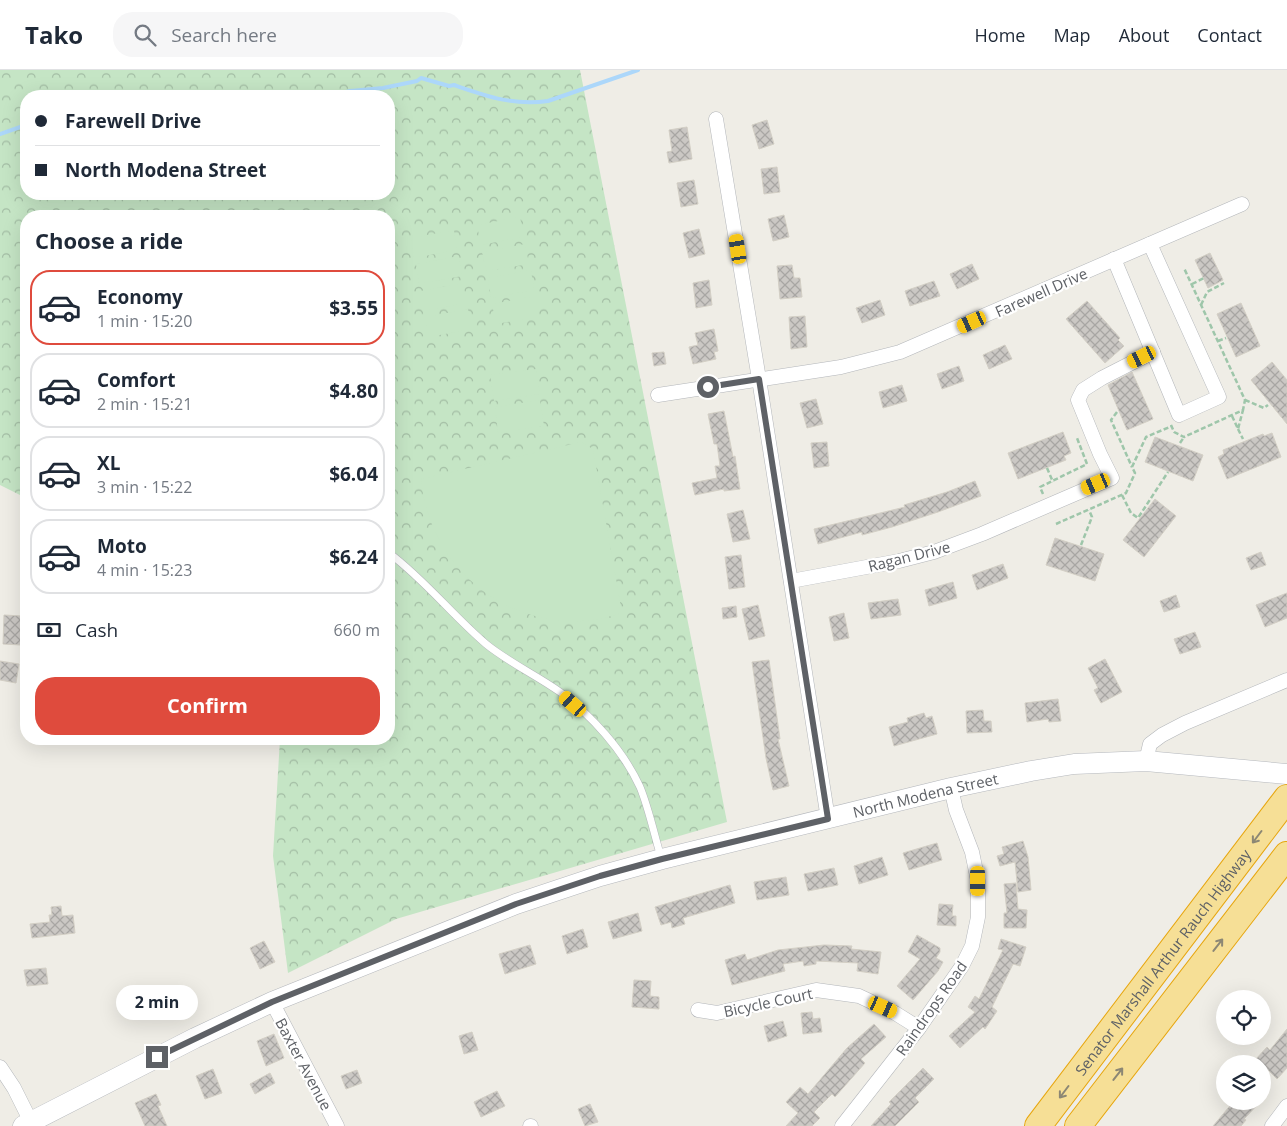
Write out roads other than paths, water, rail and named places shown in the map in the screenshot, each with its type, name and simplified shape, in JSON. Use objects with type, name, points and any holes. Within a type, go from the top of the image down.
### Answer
[{"type":"highway","name":"Senator Marshall Arthur Rauch Highway","points":[[1038,1126],[1287,798]]},
{"type":"highway","points":[[1078,1126],[1287,855]]},
{"type":"street","points":[[716,119],[828,819]]},
{"type":"street","name":"Farewell Drive","points":[[658,396],[841,367],[900,352],[1242,204]]},
{"type":"street","points":[[1114,259],[1179,415],[1220,397],[1150,244]]},
{"type":"street","name":"Ragan Drive","points":[[790,581],[899,561],[934,552],[982,534],[1112,478],[1078,400],[1083,390],[1153,352]]},
{"type":"street","points":[[1146,761],[1150,744],[1162,735],[1185,723],[1287,680]]},
{"type":"street","name":"North Modena Street","points":[[27,1124],[195,1038],[272,1002],[516,904],[600,876],[662,859],[1030,770],[1074,764],[1146,761],[1287,774]]},
{"type":"street","name":"Raindrops Road","points":[[842,1126],[920,1028],[962,966],[972,946],[978,917],[978,881],[972,852],[956,810],[951,788]]},
{"type":"street","name":"Bicycle Court","points":[[698,1010],[717,1013],[816,990],[859,996],[896,1012],[920,1028]]},
{"type":"street","name":"Baxter Avenue","points":[[272,1002],[337,1126]]},
{"type":"street","points":[[0,1067],[14,1088],[27,1124]]},
{"type":"street","points":[[1272,1126],[1287,1106]]},
{"type":"lane","points":[[395,558],[488,645],[561,693],[586,714],[611,741],[626,762],[640,788],[662,859]]},
{"type":"waterway","points":[[361,90],[383,88],[417,81],[421,78],[449,86],[454,85],[500,99],[535,102],[548,101],[638,70]]},
{"type":"waterway","points":[[0,134],[20,127]]}]
